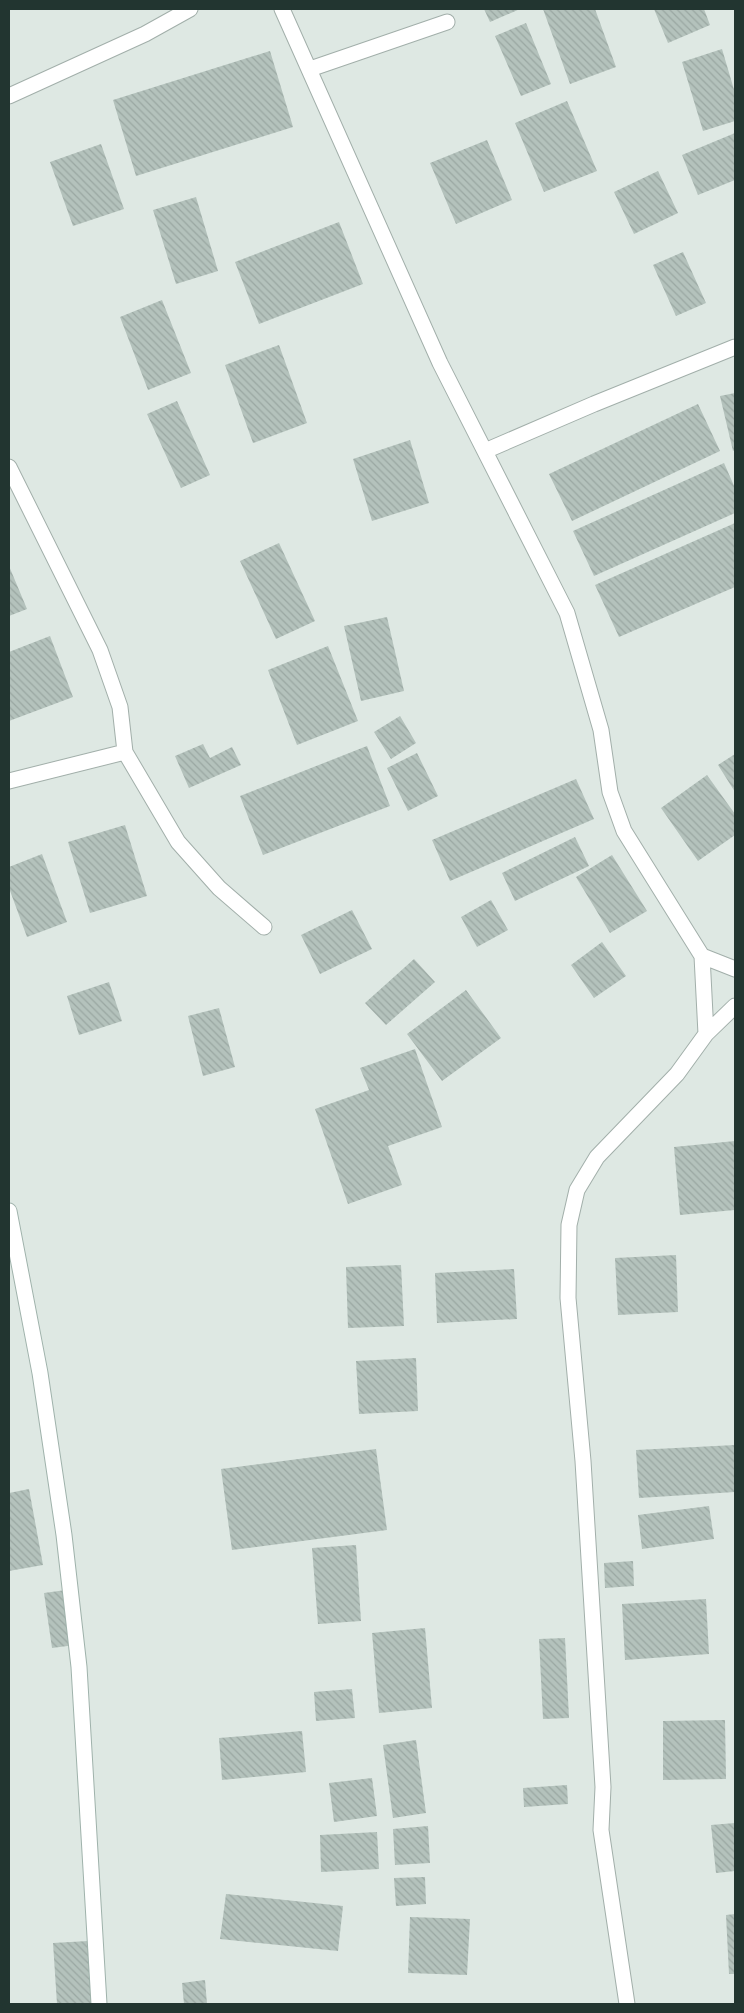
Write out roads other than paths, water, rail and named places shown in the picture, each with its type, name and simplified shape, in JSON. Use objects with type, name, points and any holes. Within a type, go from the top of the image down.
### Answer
[{"type":"street","points":[[9,96],[145,34],[190,9]]},
{"type":"street","points":[[282,9],[440,363],[567,613],[601,730],[610,792],[624,831],[702,956],[706,1034]]},
{"type":"street","points":[[310,69],[447,22]]},
{"type":"street","points":[[485,451],[594,404],[735,347]]},
{"type":"street","points":[[9,467],[100,650],[120,707],[125,752],[178,842],[219,888],[264,927]]},
{"type":"street","points":[[9,781],[125,752]]},
{"type":"street","points":[[702,956],[735,969]]},
{"type":"street","points":[[626,2004],[601,1830],[603,1787],[584,1461],[568,1298],[570,1225],[577,1190],[597,1157],[677,1074],[706,1034],[735,1006]]},
{"type":"street","points":[[9,1210],[40,1373],[64,1535],[78,1667],[99,2004]]}]
